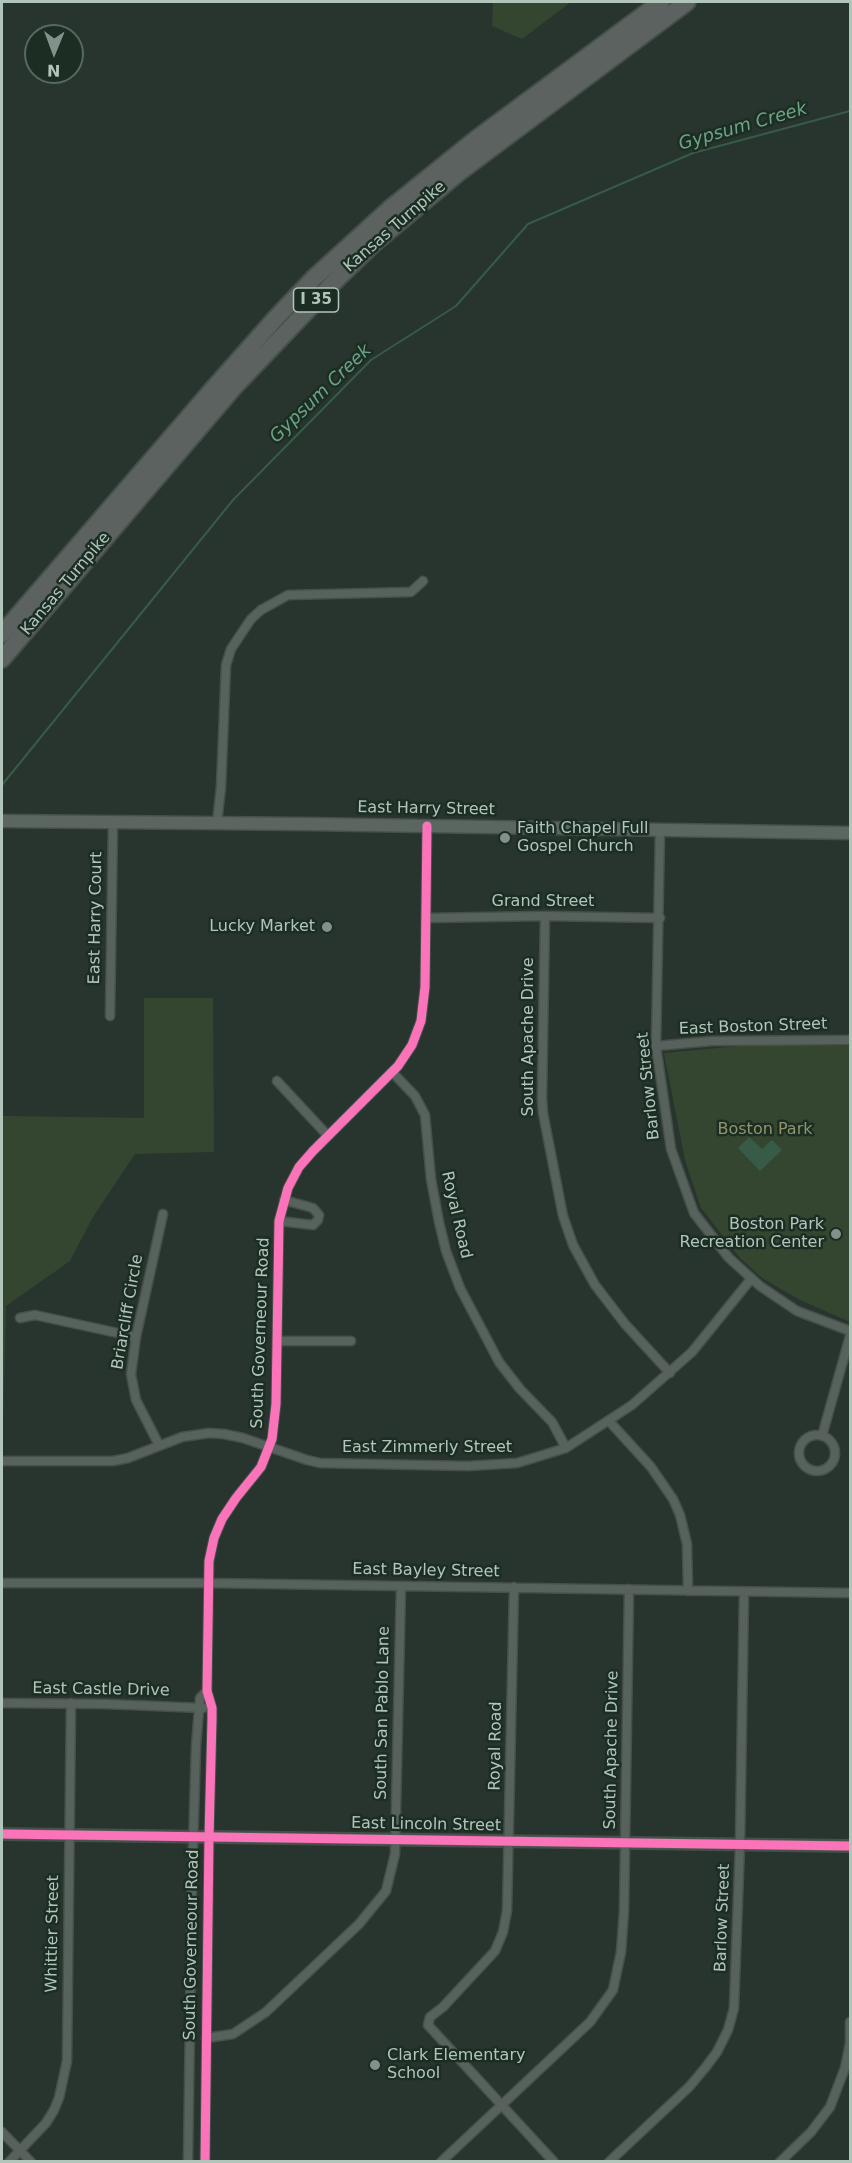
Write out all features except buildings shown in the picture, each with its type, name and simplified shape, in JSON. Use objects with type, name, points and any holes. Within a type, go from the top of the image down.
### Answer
[{"type":"highway","name":"Kansas Turnpike","points":[[2,634],[213,388],[314,278],[392,207],[475,140],[661,2]]},
{"type":"highway","name":"Kansas Turnpike","points":[[2,659],[226,396],[336,280],[389,230],[458,172],[687,2]]},
{"type":"main road","name":"East Harry Street","points":[[2,821],[850,833]]},
{"type":"street","points":[[217,823],[221,787],[226,665],[231,649],[251,619],[261,610],[288,595],[411,592],[423,581]]},
{"type":"street","name":"East Harry Court","points":[[110,1016],[113,822]]},
{"type":"street","name":"South Governeour Road","points":[[205,2162],[212,1708],[207,1690],[207,1583],[211,1550],[222,1519],[256,1474],[269,1448],[276,1416],[279,1221],[291,1182],[299,1167],[328,1136],[393,1073],[412,1045],[421,1021],[424,997],[427,826]]},
{"type":"street","name":"Barlow Street","points":[[660,829],[656,1046],[671,1149],[694,1213],[729,1258],[751,1279]]},
{"type":"street","name":"Grand Street","points":[[426,918],[545,916],[660,918]]},
{"type":"street","name":"South Apache Drive","points":[[545,916],[542,1098],[563,1216],[573,1245],[595,1285],[625,1324],[670,1373]]},
{"type":"street","name":"East Boston Street","points":[[656,1046],[712,1041],[850,1040]]},
{"type":"street","name":"Royal Road","points":[[393,1073],[415,1096],[425,1114],[431,1179],[439,1222],[446,1251],[460,1288],[499,1362],[520,1389],[552,1422],[566,1448]]},
{"type":"street","points":[[277,1082],[328,1136]]},
{"type":"street","points":[[279,1221],[313,1225],[316,1224],[319,1215],[313,1208],[284,1200]]},
{"type":"street","name":"Briarcliff Circle","points":[[159,1445],[144,1417],[133,1388],[131,1368],[163,1214]]},
{"type":"street","points":[[751,1279],[797,1311],[850,1334],[822,1436]]},
{"type":"street","name":"East Zimmerly Street","points":[[2,1461],[113,1461],[128,1458],[182,1437],[209,1433],[224,1434],[320,1463],[468,1466],[517,1463],[566,1448],[639,1400],[692,1352],[751,1279]]},
{"type":"street","points":[[20,1318],[35,1315],[136,1337]]},
{"type":"street","points":[[277,1341],[351,1341]]},
{"type":"street","points":[[609,1421],[651,1467],[673,1499],[680,1515],[687,1544],[688,1591]]},
{"type":"street","points":[[822,1436],[831,1442],[835,1451],[833,1462],[826,1469],[813,1471],[807,1469],[800,1460],[799,1449],[808,1438],[822,1436]]},
{"type":"street","name":"East Bayley Street","points":[[2,1583],[207,1583],[850,1593]]},
{"type":"street","name":"South San Pablo Lane","points":[[206,2038],[233,2034],[266,2012],[359,1923],[386,1891],[395,1854],[401,1586]]},
{"type":"street","name":"Royal Road","points":[[501,2104],[429,2025],[429,2021],[430,2017],[443,2007],[495,1951],[503,1932],[507,1911],[514,1587]]},
{"type":"street","name":"South Apache Drive","points":[[441,2162],[590,2022],[613,1990],[621,1952],[629,1589]]},
{"type":"street","name":"Barlow Street","points":[[609,2162],[689,2087],[717,2052],[728,2030],[734,2008],[740,1844],[744,1592]]},
{"type":"street","points":[[200,1708],[200,1698],[207,1690]]},
{"type":"street","name":"East Castle Drive","points":[[2,1703],[212,1708]]},
{"type":"street","name":"Whittier Street","points":[[9,2162],[46,2123],[54,2110],[67,2061],[71,1703]]},
{"type":"street","name":"South Governeour Road","points":[[188,2162],[192,1882],[196,1746],[200,1708]]},
{"type":"street","name":"East Lincoln Street","points":[[2,1834],[850,1846]]},
{"type":"street","points":[[780,2162],[811,2132],[830,2108],[848,2069],[850,2022]]},
{"type":"street","points":[[501,2104],[554,2162]]},
{"type":"street","points":[[2,2132],[31,2162]]},
{"type":"green space","points":[[493,2],[571,2],[522,39],[492,26]]},
{"type":"green space","points":[[144,998],[213,998],[214,1152],[135,1154],[93,1217],[70,1261],[6,1306],[2,1465],[2,1116],[144,1118]]},
{"type":"green space","name":"Boston Park","points":[[750,1045],[850,1046],[850,1322],[800,1300],[762,1278],[740,1258],[701,1208],[685,1160],[664,1053]]},
{"type":"shaded area","points":[[749,1137],[762,1149],[772,1140],[782,1150],[760,1171],[738,1148]]},
{"type":"waterway","name":"Gypsum Creek","points":[[2,785],[233,500],[371,360],[456,306],[528,224],[693,153],[850,111]]},
{"type":"cycle path","points":[[205,2162],[212,1719],[212,1708],[207,1691],[209,1561],[214,1538],[222,1519],[261,1467],[272,1439],[276,1404],[279,1221],[288,1188],[299,1167],[313,1151],[398,1066],[412,1045],[421,1021],[425,987],[427,826]]},
{"type":"cycle path","points":[[2,1834],[850,1846]]},
{"type":"place","name":"Faith Chapel Full Gospel Church","points":[[505,838]]},
{"type":"place","name":"Lucky Market","points":[[327,927]]},
{"type":"place","name":"Boston Park Recreation Center","points":[[836,1234]]},
{"type":"place","name":"Clark Elementary School","points":[[375,2065]]}]
